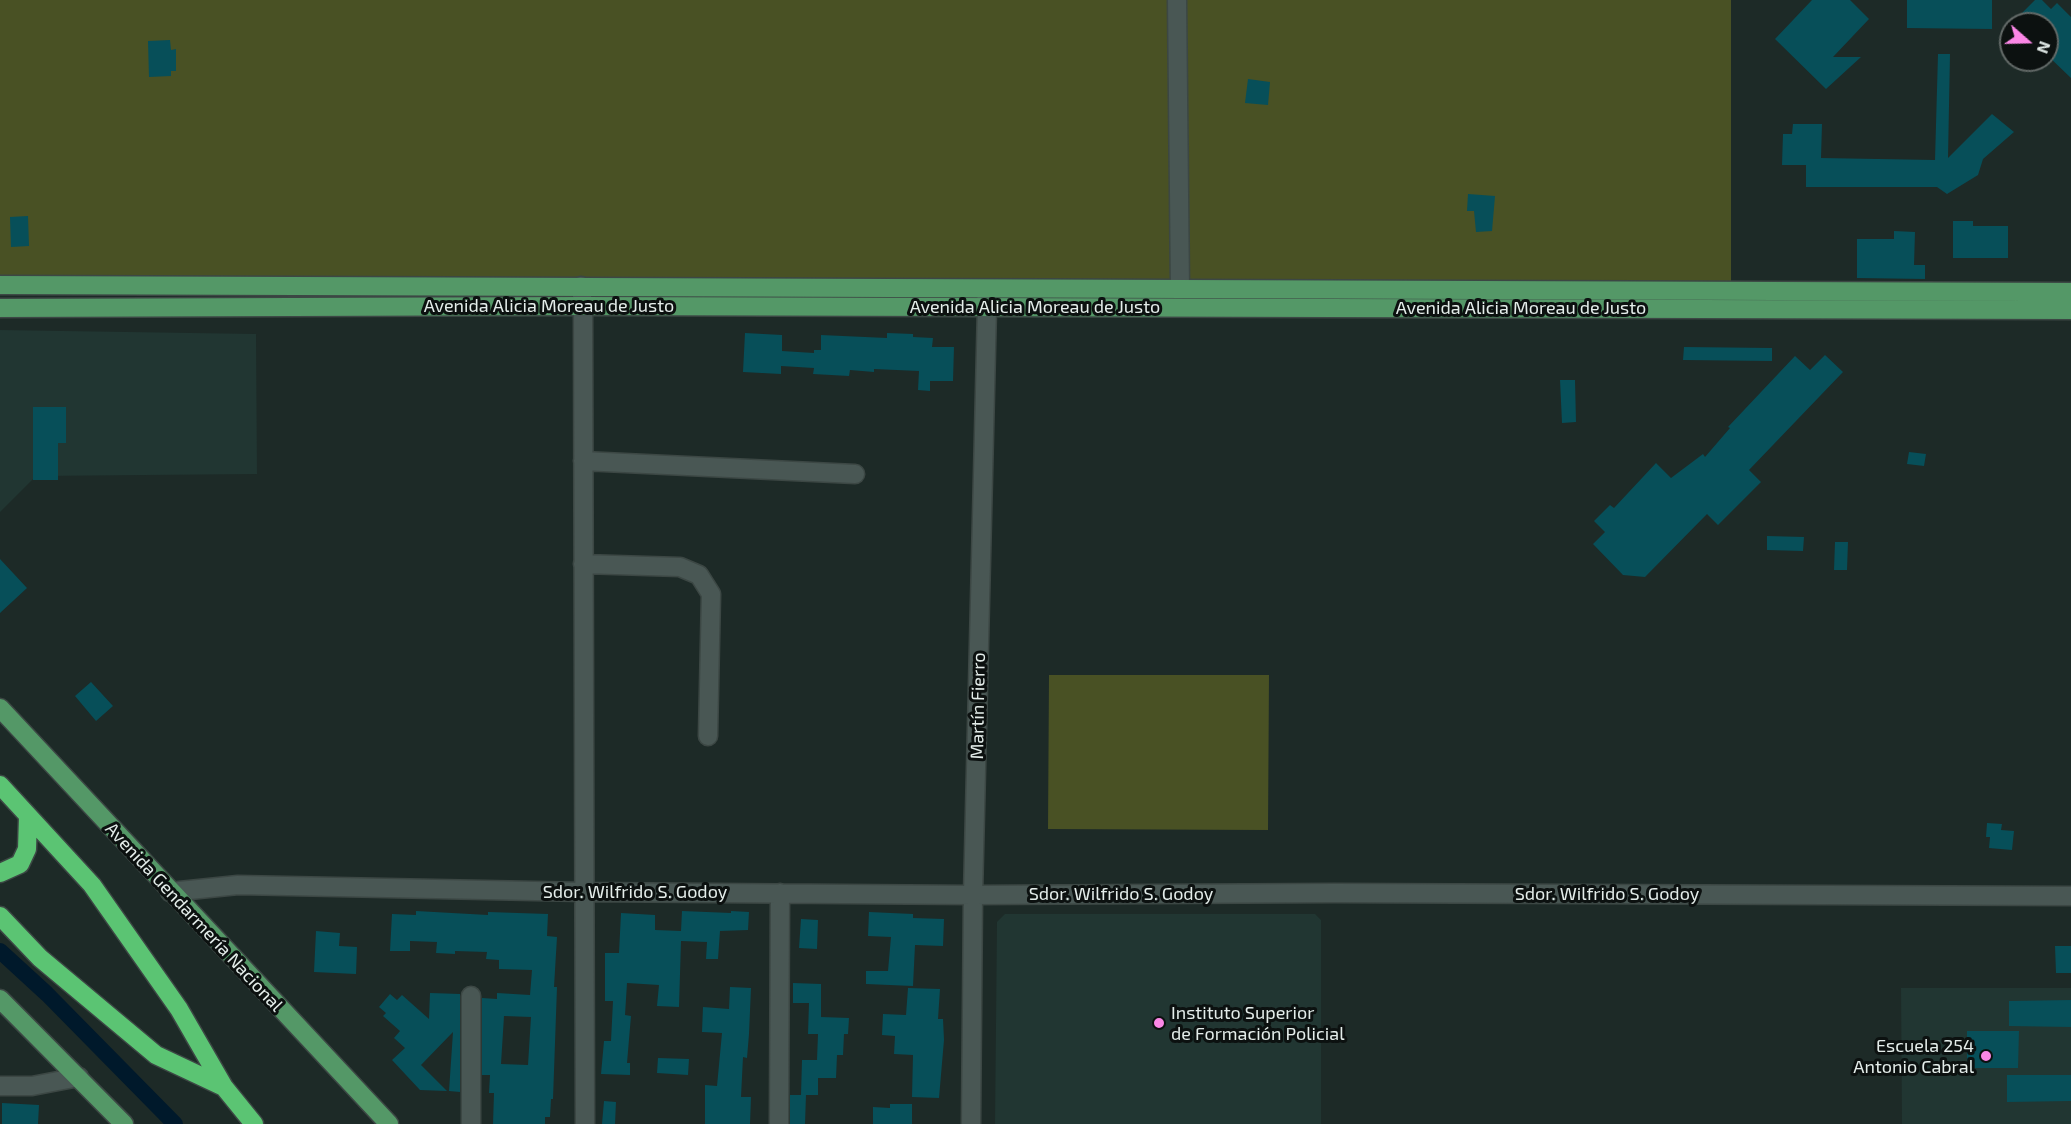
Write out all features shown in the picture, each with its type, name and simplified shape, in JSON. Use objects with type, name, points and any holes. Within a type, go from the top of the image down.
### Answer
[{"type":"highway","points":[[0,785],[92,885],[179,1009],[224,1087],[254,1124]]},
{"type":"highway","points":[[0,873],[20,864],[27,849],[28,816]]},
{"type":"highway","points":[[0,916],[40,958],[156,1055],[224,1087]]},
{"type":"main road","name":"Avenida Alicia Moreau de Justo","points":[[0,285],[2071,292]]},
{"type":"main road","name":"Avenida Alicia Moreau de Justo","points":[[0,308],[583,306],[2071,310]]},
{"type":"main road","name":"Avenida Gendarmería Nacional","points":[[0,708],[389,1124]]},
{"type":"main road","points":[[0,999],[124,1124]]},
{"type":"street","points":[[1178,0],[1180,289]]},
{"type":"street","points":[[581,286],[583,306],[585,1124]]},
{"type":"street","name":"Martín Fierro","points":[[971,1124],[973,895],[987,307],[985,288]]},
{"type":"street","points":[[583,461],[855,474]]},
{"type":"street","points":[[583,564],[680,567],[699,575],[711,594],[708,736]]},
{"type":"street","name":"Sdor. Wilfrido S. Godoy","points":[[170,892],[238,885],[584,892],[973,895],[1345,893],[2071,896]]},
{"type":"street","points":[[779,1124],[780,893]]},
{"type":"street","points":[[471,996],[471,1124]]},
{"type":"street","points":[[0,1086],[32,1086],[79,1077]]},
{"type":"shaded area","points":[[0,330],[256,334],[257,474],[36,476],[0,512]]},
{"type":"shaded area","name":"Instituto Superior de Formación Policial","points":[[1005,914],[1315,914],[1321,920],[1321,1124],[995,1124],[997,922]]},
{"type":"shaded area","name":"Escuela 254 Antonio Cabral","points":[[1901,988],[2071,988],[2071,1124],[1902,1124]]},
{"type":"green space","points":[[0,0],[1731,0],[1731,289],[0,286]]},
{"type":"green space","points":[[1049,675],[1269,675],[1268,830],[1048,829]]},
{"type":"building","points":[[1812,0],[1850,0],[1869,19],[1833,57],[1861,57],[1826,89],[1775,39]]},
{"type":"building","points":[[1907,0],[1992,0],[1992,29],[1907,28]]},
{"type":"building","points":[[2035,0],[2042,0],[2051,9],[2057,3],[2071,17],[2071,78],[2059,66],[2059,12],[2023,12]]},
{"type":"building","points":[[170,40],[171,50],[176,49],[176,71],[171,71],[171,76],[149,77],[148,41]]},
{"type":"building","points":[[1938,54],[1950,54],[1948,158],[1992,114],[2014,132],[1983,159],[1978,175],[1947,194],[1937,187],[1806,187],[1806,165],[1782,165],[1783,134],[1792,134],[1793,124],[1822,124],[1821,158],[1935,160]]},
{"type":"building","points":[[1248,79],[1270,82],[1268,105],[1245,103]]},
{"type":"building","points":[[1468,194],[1495,196],[1492,231],[1476,232],[1474,211],[1467,211]]},
{"type":"building","points":[[28,216],[29,246],[11,247],[10,217]]},
{"type":"building","points":[[1953,221],[1973,221],[1973,226],[2008,226],[2008,258],[1953,258]]},
{"type":"building","points":[[1894,231],[1915,232],[1914,265],[1925,265],[1925,279],[1857,278],[1857,239],[1894,239]]},
{"type":"building","points":[[745,333],[782,335],[782,351],[814,353],[814,350],[821,350],[821,335],[887,338],[887,333],[913,334],[913,337],[933,338],[932,347],[954,347],[953,381],[930,381],[930,391],[918,390],[919,371],[850,370],[849,376],[813,374],[814,368],[781,366],[781,374],[743,372]]},
{"type":"building","points":[[1684,347],[1772,348],[1772,361],[1683,360]]},
{"type":"building","points":[[1825,355],[1843,372],[1749,470],[1761,482],[1718,525],[1707,514],[1645,577],[1623,575],[1593,544],[1605,532],[1594,521],[1610,505],[1614,508],[1656,463],[1671,478],[1703,454],[1705,457],[1730,428],[1728,427],[1795,356],[1810,370]]},
{"type":"building","points":[[1560,380],[1575,380],[1576,422],[1562,423]]},
{"type":"building","points":[[33,407],[66,407],[66,443],[58,443],[58,480],[33,480]]},
{"type":"building","points":[[1909,452],[1926,454],[1924,466],[1907,464]]},
{"type":"building","points":[[1767,536],[1804,537],[1803,551],[1767,550]]},
{"type":"building","points":[[1835,542],[1848,542],[1847,570],[1834,570]]},
{"type":"building","points":[[0,559],[27,588],[0,613]]},
{"type":"building","points":[[91,682],[113,706],[96,721],[75,696]]},
{"type":"building","points":[[1987,823],[2002,824],[2001,830],[2014,831],[2012,850],[1989,848],[1990,837],[1986,837]]},
{"type":"building","points":[[416,911],[488,915],[488,912],[548,914],[547,936],[557,937],[554,987],[557,987],[553,1099],[551,1099],[550,1117],[545,1117],[545,1124],[493,1124],[494,1093],[489,1093],[490,1075],[482,1075],[482,998],[497,999],[497,993],[530,995],[532,970],[499,969],[499,960],[486,959],[487,952],[436,953],[437,942],[410,941],[410,951],[390,951],[392,914],[416,915]],"holes":[[[504,1016],[531,1017],[528,1065],[501,1064]]]},
{"type":"building","points":[[682,911],[749,912],[748,930],[720,931],[718,959],[706,959],[707,942],[681,941],[679,1007],[657,1006],[659,985],[627,983],[625,1015],[631,1016],[627,1063],[630,1063],[630,1075],[601,1074],[604,1041],[611,1041],[613,1001],[605,1001],[605,953],[619,953],[621,913],[655,915],[655,930],[681,931]]},
{"type":"building","points":[[869,912],[913,914],[913,918],[944,919],[943,946],[915,945],[913,986],[866,984],[866,971],[888,971],[891,937],[868,936]]},
{"type":"building","points":[[801,919],[818,920],[817,949],[799,948]]},
{"type":"building","points":[[316,931],[340,933],[339,946],[357,947],[356,974],[314,972]]},
{"type":"building","points":[[2055,946],[2071,946],[2071,973],[2056,973]]},
{"type":"building","points":[[793,983],[821,984],[821,1017],[849,1018],[848,1034],[844,1034],[843,1055],[837,1055],[836,1078],[818,1078],[818,1095],[806,1095],[805,1124],[790,1124],[790,1095],[801,1095],[802,1060],[817,1060],[818,1034],[808,1034],[809,1003],[793,1003]]},
{"type":"building","points":[[730,987],[751,988],[747,1058],[743,1057],[741,1097],[751,1097],[750,1124],[705,1124],[705,1085],[717,1086],[722,1033],[702,1032],[703,1007],[729,1009]]},
{"type":"building","points":[[908,988],[940,989],[938,1019],[943,1019],[944,1040],[939,1098],[912,1097],[913,1055],[894,1054],[895,1036],[882,1035],[883,1014],[906,1015]]},
{"type":"building","points":[[430,993],[460,994],[460,1092],[449,1091],[453,1032],[421,1065],[447,1091],[420,1090],[392,1060],[405,1048],[394,1038],[400,1031],[383,1016],[386,1013],[379,1007],[390,994],[397,1000],[402,995],[429,1019]]},
{"type":"building","points":[[2071,1000],[2071,1027],[2009,1026],[2009,1001]]},
{"type":"building","points":[[1967,1031],[2019,1031],[2018,1068],[1967,1068]]},
{"type":"building","points":[[658,1058],[689,1059],[688,1075],[657,1073]]},
{"type":"building","points":[[2007,1075],[2071,1075],[2071,1101],[2007,1102]]},
{"type":"building","points":[[604,1101],[616,1102],[615,1124],[602,1124]]},
{"type":"building","points":[[2,1103],[39,1105],[38,1124],[2,1124]]},
{"type":"building","points":[[890,1104],[912,1104],[912,1124],[873,1124],[873,1107],[890,1108]]},
{"type":"waterway","points":[[0,951],[47,994],[175,1124]]},
{"type":"place","name":"Instituto Superior de Formación Policial","points":[[1159,1023]]},
{"type":"place","name":"Escuela 254 Antonio Cabral","points":[[1986,1056]]}]
